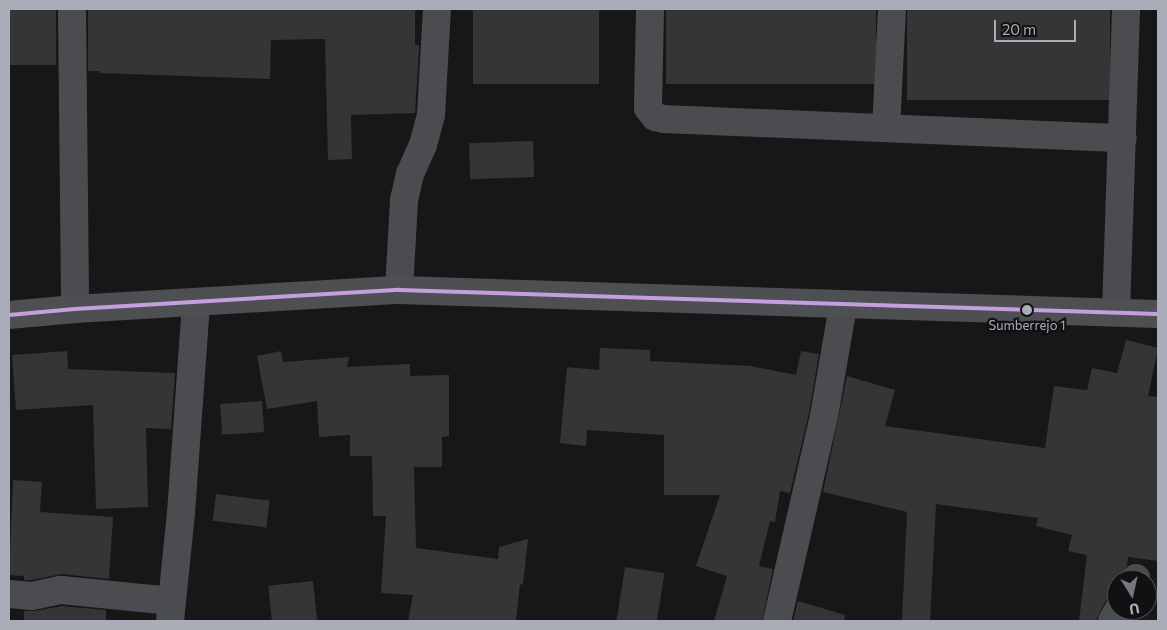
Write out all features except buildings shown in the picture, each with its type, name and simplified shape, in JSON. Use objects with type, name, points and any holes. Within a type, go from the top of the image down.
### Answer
[{"type":"main road","points":[[9,316],[75,309],[399,290],[844,306],[1158,314]]},
{"type":"street","points":[[72,9],[75,309]]},
{"type":"street","points":[[399,290],[404,200],[410,174],[423,145],[431,114],[437,9]]},
{"type":"street","points":[[650,9],[648,108],[655,117],[664,119],[1123,138]]},
{"type":"street","points":[[886,128],[892,9]]},
{"type":"street","points":[[1116,312],[1126,9]]},
{"type":"street","points":[[9,594],[32,596],[61,590],[171,611],[181,513],[196,303]]},
{"type":"street","points":[[777,621],[824,416],[844,306]]},
{"type":"transit line","points":[[9,315],[75,309],[399,290],[1158,314]]},
{"type":"place","name":"Sumberrejo 1","points":[[1027,310]]}]
